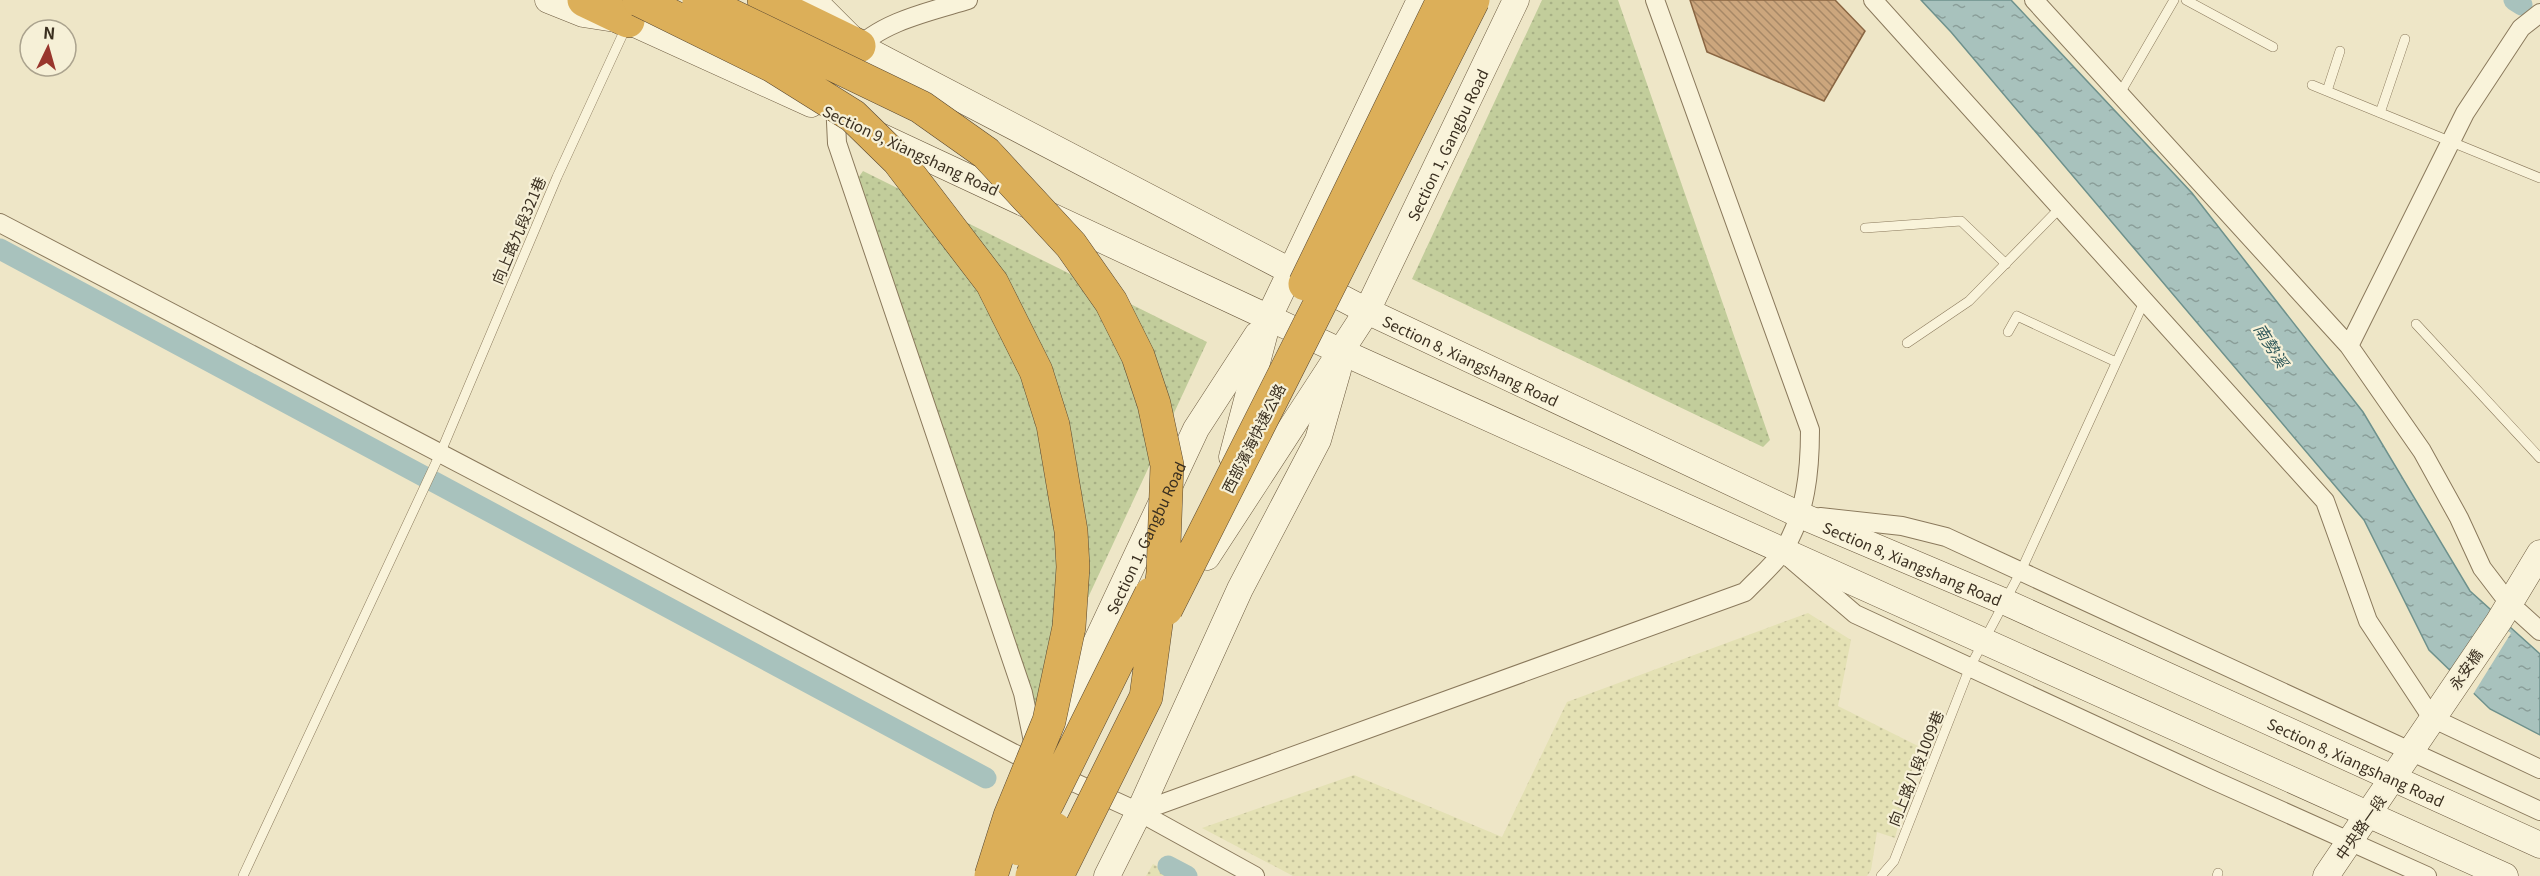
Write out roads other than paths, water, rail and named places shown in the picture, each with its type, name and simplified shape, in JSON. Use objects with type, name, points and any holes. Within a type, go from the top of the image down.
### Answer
[{"type":"highway","points":[[584,0],[628,5],[773,66],[853,116],[898,160],[985,274],[1036,371],[1053,425],[1071,531],[1069,627],[1049,721],[1010,816],[990,876]]},
{"type":"highway","points":[[699,0],[921,107],[986,153],[1071,245],[1112,302],[1138,356],[1154,404],[1167,465],[1163,573],[1146,697],[1057,876]]},
{"type":"highway","points":[[764,0],[859,46]]},
{"type":"highway","name":"西部濱海快速公路","points":[[1004,876],[1048,802],[1443,0]]},
{"type":"highway","name":"西部濱海快速公路","points":[[1032,876],[1473,0]]},
{"type":"main road","name":"Section 9, Xiangshang Road","points":[[548,0],[583,14],[628,5],[834,114],[1269,318]]},
{"type":"main road","points":[[683,0],[795,40],[859,46]]},
{"type":"main road","points":[[813,0],[859,46],[1290,272]]},
{"type":"main road","name":"Section 1, Gangbu Road","points":[[984,876],[1196,429],[1269,318],[1420,0]]},
{"type":"main road","name":"Section 1, Gangbu Road","points":[[1181,598],[1367,311],[1515,0]]},
{"type":"main road","name":"Section 8, Xiangshang Road","points":[[1290,272],[1367,311],[1800,515],[2003,601],[2540,845]]},
{"type":"main road","points":[[1269,318],[2505,876]]},
{"type":"main road","name":"Section 1, Gangbu Road","points":[[1046,876],[1181,598],[1233,454],[1269,318]]},
{"type":"main road","name":"Section 1, Gangbu Road","points":[[1107,876],[1140,812],[1240,589],[1318,440],[1342,352]]},
{"type":"main road","points":[[2504,611],[2540,552]]},
{"type":"main road","name":"永安橋","points":[[2432,718],[2504,611]]},
{"type":"main road","name":"中央路一段","points":[[2326,876],[2432,718]]},
{"type":"street","points":[[968,0],[900,21],[859,46],[837,72],[834,114],[837,143],[1023,693],[1038,766]]},
{"type":"street","points":[[1140,812],[1745,592],[1783,551],[1800,515],[1810,469],[1810,430],[1655,0]]},
{"type":"street","points":[[1873,0],[2325,501],[2368,621],[2432,718],[2540,769]]},
{"type":"street","points":[[2034,0],[2349,346],[2422,451],[2459,518],[2504,611],[2540,631]]},
{"type":"street","points":[[2349,346],[2465,113],[2521,28],[2540,13]]},
{"type":"street","points":[[0,223],[1038,766],[1140,812],[1255,876]]},
{"type":"street","points":[[1800,515],[1902,526],[1947,537],[2020,573],[2540,811]]},
{"type":"street","points":[[1783,551],[1855,614],[2420,874]]},
{"type":"lane","points":[[2119,95],[2174,0]]},
{"type":"lane","points":[[2186,0],[2204,4],[2273,47]]},
{"type":"lane","name":"向上路九段321巷","points":[[243,876],[440,454],[628,5]]},
{"type":"lane","points":[[2380,113],[2405,39]]},
{"type":"lane","points":[[2327,91],[2340,51]]},
{"type":"lane","points":[[2312,85],[2540,178]]},
{"type":"lane","points":[[1908,343],[1969,302],[2060,208]]},
{"type":"lane","points":[[1864,228],[1961,221],[2006,264]]},
{"type":"lane","name":"向上路八段1009巷","points":[[1881,876],[1894,861],[1970,667],[2003,601],[2020,573],[2144,302]]},
{"type":"lane","points":[[2008,332],[2017,316],[2116,362]]},
{"type":"lane","points":[[2416,324],[2540,458]]},
{"type":"water","name":"南勢溪","points":[[1921,0],[2011,0],[2192,193],[2363,412],[2470,591],[2540,654],[2540,735],[2490,709],[2429,650],[2364,520],[1951,32]]},
{"type":"waterway","points":[[2514,0],[2522,5]]},
{"type":"waterway","points":[[0,249],[986,778]]},
{"type":"waterway","points":[[1168,866],[1187,876]]}]
